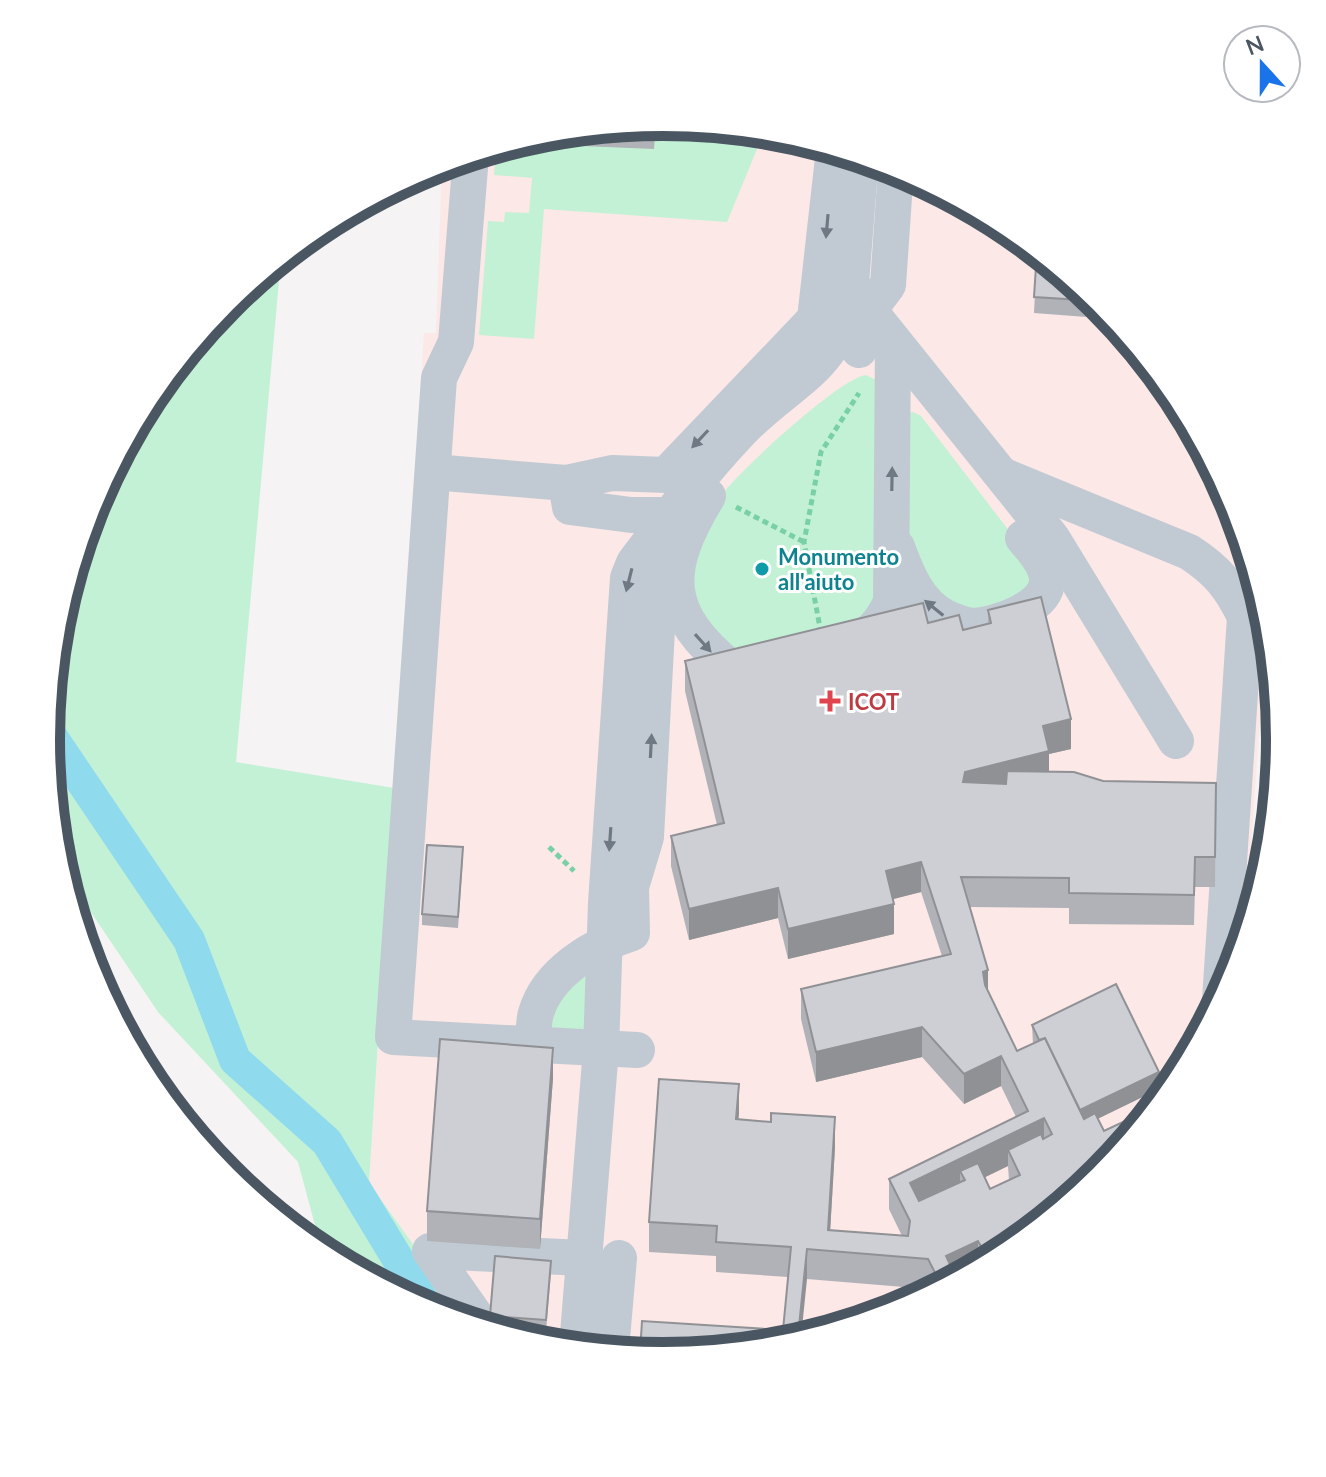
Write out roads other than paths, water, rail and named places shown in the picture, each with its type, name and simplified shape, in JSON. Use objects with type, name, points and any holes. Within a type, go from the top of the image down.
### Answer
[{"type":"lane","points":[[568,495],[612,473],[666,475],[815,319],[833,160]]},
{"type":"lane","points":[[470,168],[456,342],[439,378],[393,1037],[637,1050]]},
{"type":"lane","points":[[861,169],[860,350],[710,494],[684,535],[677,573],[680,611],[702,644],[732,669],[853,643],[870,634],[883,619],[891,602],[893,341]]},
{"type":"lane","points":[[533,1045],[536,1013],[546,990],[568,967],[605,942],[632,933],[631,887],[646,837],[664,524],[741,430],[812,369],[834,345],[860,296],[888,285],[895,182]]},
{"type":"lane","points":[[860,296],[1052,538],[1176,741]]},
{"type":"lane","points":[[891,531],[906,572],[921,598],[945,617],[973,626],[1036,605],[1047,587],[1045,566],[948,437],[918,372]]},
{"type":"lane","points":[[433,472],[568,495],[664,524]]},
{"type":"lane","points":[[1004,476],[1189,552],[1214,568],[1233,590],[1245,617],[1222,963]]},
{"type":"lane","points":[[578,1335],[601,1049],[605,942]]},
{"type":"lane","points":[[471,1310],[430,1251],[584,1258]]},
{"type":"lane","points":[[612,1339],[619,1258]]},
{"type":"waterway","points":[[60,750],[189,940],[235,1060],[327,1142],[415,1288]]},
{"type":"place","name":"Monumento all'aiuto","points":[[762,569]]},
{"type":"place","name":"ICOT","points":[[830,701]]}]
